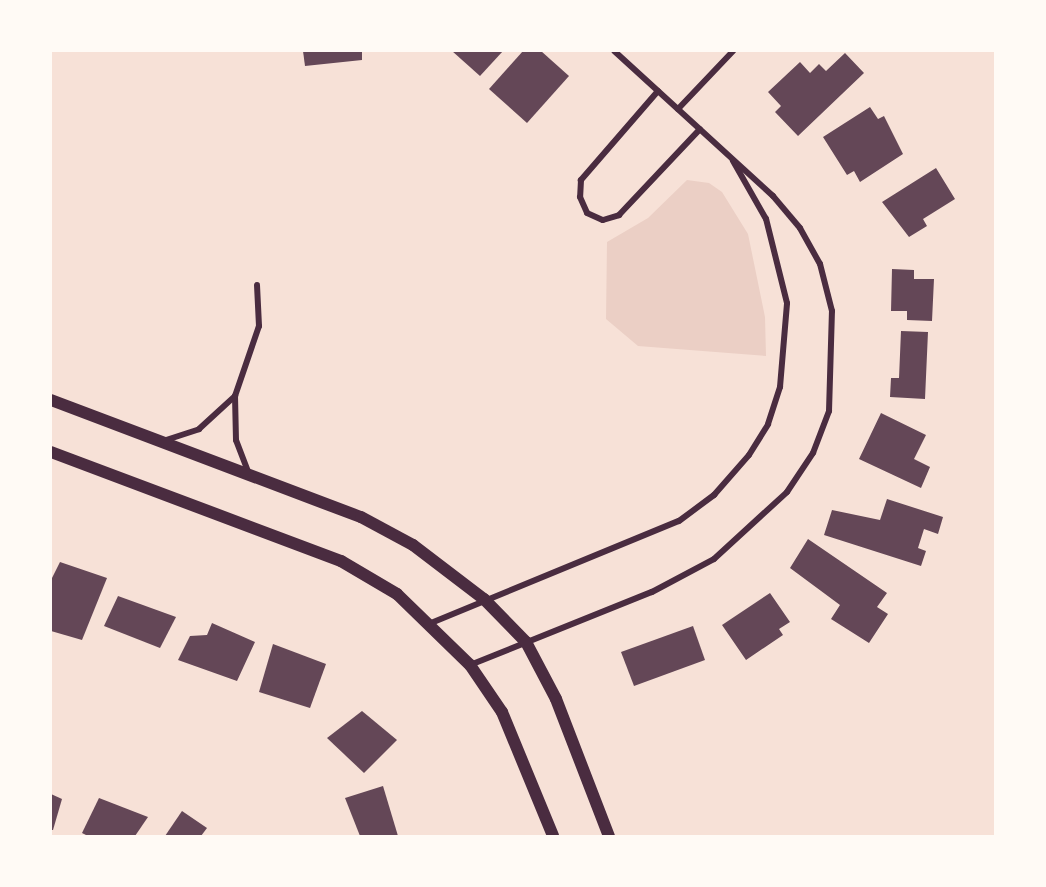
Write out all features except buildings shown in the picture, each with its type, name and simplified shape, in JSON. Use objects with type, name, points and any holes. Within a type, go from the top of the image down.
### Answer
[{"type":"main road","points":[[51,400],[361,518],[413,545],[484,599],[526,642],[556,699],[609,836]]},
{"type":"main road","points":[[51,452],[341,561],[397,594],[431,622],[470,665],[502,712],[553,836]]},
{"type":"street","points":[[470,665],[652,592],[714,559],[787,492],[813,453],[829,411],[834,366],[832,311],[820,264],[774,196],[614,51]]},
{"type":"street","points":[[678,109],[733,51]]},
{"type":"street","points":[[658,91],[581,180],[580,197],[587,213],[603,220],[619,215],[700,129]]},
{"type":"street","points":[[431,622],[484,599],[623,548],[679,521],[714,495],[768,424],[780,387],[787,303],[766,219],[730,156]]},
{"type":"street","points":[[250,477],[236,440],[235,396],[259,326],[257,285]]},
{"type":"street","points":[[160,441],[199,429],[235,396]]},
{"type":"shaded area","points":[[687,180],[709,183],[722,192],[748,234],[765,317],[766,356],[638,346],[606,319],[607,242],[648,218]]}]
